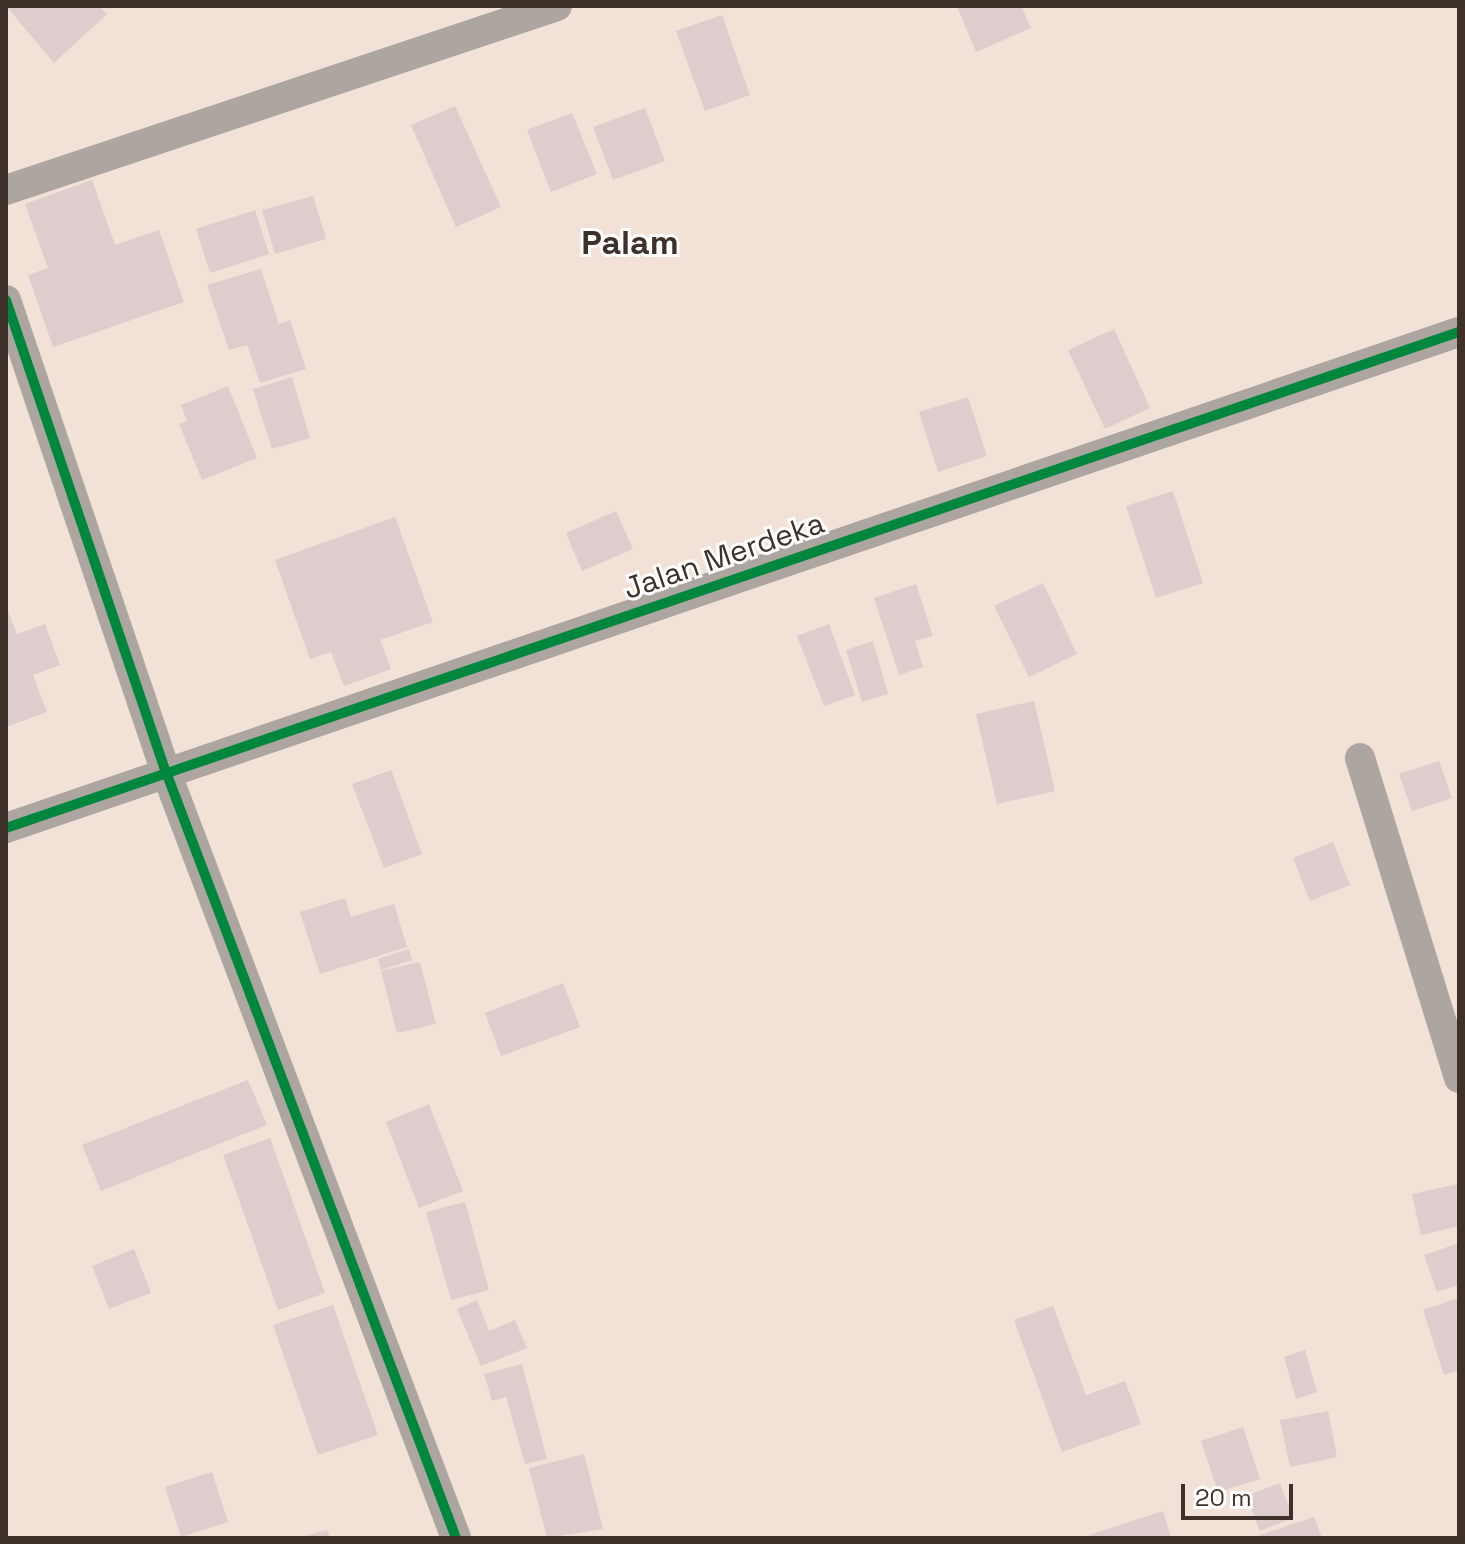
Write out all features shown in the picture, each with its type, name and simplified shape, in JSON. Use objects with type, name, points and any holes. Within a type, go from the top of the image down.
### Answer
[{"type":"street","points":[[6,190],[557,6]]},
{"type":"street","points":[[6,300],[166,772],[456,1538]]},
{"type":"street","name":"Jalan Merdeka","points":[[6,828],[1459,332]]},
{"type":"street","points":[[1360,758],[1459,1078]]},
{"type":"building","points":[[6,6],[99,6],[107,14],[54,63]]},
{"type":"building","points":[[957,6],[1021,6],[1031,28],[976,52]]},
{"type":"building","points":[[722,15],[750,95],[705,111],[676,31]]},
{"type":"building","points":[[455,106],[501,207],[456,227],[411,125]]},
{"type":"building","points":[[645,108],[665,161],[613,180],[593,127]]},
{"type":"building","points":[[572,113],[597,174],[551,192],[527,130]]},
{"type":"building","points":[[92,180],[115,245],[159,230],[184,302],[53,347],[28,275],[48,268],[25,204]]},
{"type":"building","points":[[313,196],[326,239],[275,254],[262,210]]},
{"type":"building","points":[[255,210],[269,254],[210,273],[196,229]]},
{"type":"building","points":[[261,269],[279,324],[290,320],[306,369],[260,383],[247,345],[229,350],[207,285]]},
{"type":"building","points":[[1114,329],[1150,408],[1105,429],[1068,350]]},
{"type":"building","points":[[292,377],[310,438],[272,449],[253,389]]},
{"type":"building","points":[[228,386],[257,458],[202,480],[179,424],[187,421],[181,405]]},
{"type":"building","points":[[968,397],[987,456],[938,472],[919,412]]},
{"type":"building","points":[[1173,491],[1203,583],[1156,598],[1126,506]]},
{"type":"building","points":[[616,511],[633,549],[582,571],[566,533]]},
{"type":"building","points":[[395,517],[433,622],[380,640],[391,669],[344,686],[331,652],[310,659],[275,560]]},
{"type":"building","points":[[1043,583],[1077,654],[1029,677],[994,606]]},
{"type":"building","points":[[916,584],[933,636],[915,641],[923,667],[899,675],[874,598]]},
{"type":"building","points":[[6,606],[17,634],[45,624],[60,665],[33,675],[47,712],[6,727]]},
{"type":"building","points":[[829,624],[855,695],[824,706],[797,636]]},
{"type":"building","points":[[873,641],[888,694],[862,702],[846,650]]},
{"type":"building","points":[[1034,701],[1055,791],[997,804],[976,714]]},
{"type":"building","points":[[1439,761],[1452,798],[1412,811],[1399,774]]},
{"type":"building","points":[[391,770],[422,854],[384,868],[352,784]]},
{"type":"building","points":[[1333,842],[1350,885],[1310,901],[1293,858]]},
{"type":"building","points":[[345,898],[351,917],[394,904],[407,947],[320,974],[300,912]]},
{"type":"building","points":[[409,949],[412,960],[381,970],[378,959]]},
{"type":"building","points":[[420,962],[436,1024],[397,1033],[381,971]]},
{"type":"building","points":[[563,983],[580,1027],[501,1056],[485,1013]]},
{"type":"building","points":[[248,1080],[267,1125],[101,1191],[82,1145]]},
{"type":"building","points":[[429,1104],[463,1191],[419,1208],[386,1122]]},
{"type":"building","points":[[270,1138],[325,1293],[278,1310],[223,1155]]},
{"type":"building","points":[[1458,1184],[1459,1226],[1421,1235],[1412,1194]]},
{"type":"building","points":[[465,1202],[489,1290],[451,1300],[426,1212]]},
{"type":"building","points":[[1459,1243],[1459,1285],[1437,1292],[1424,1255]]},
{"type":"building","points":[[134,1249],[151,1293],[109,1309],[92,1266]]},
{"type":"building","points":[[1459,1298],[1459,1370],[1444,1375],[1423,1310]]},
{"type":"building","points":[[477,1300],[489,1331],[515,1320],[527,1348],[481,1366],[457,1309]]},
{"type":"building","points":[[333,1305],[378,1435],[318,1455],[273,1325]]},
{"type":"building","points":[[1053,1306],[1086,1395],[1125,1381],[1141,1424],[1062,1452],[1014,1320]]},
{"type":"building","points":[[1305,1350],[1317,1392],[1296,1399],[1284,1357]]},
{"type":"building","points":[[522,1364],[547,1459],[525,1464],[506,1397],[492,1401],[484,1374]]},
{"type":"building","points":[[1328,1411],[1337,1457],[1290,1467],[1280,1420]]},
{"type":"building","points":[[1243,1427],[1260,1479],[1218,1492],[1201,1441]]},
{"type":"building","points":[[584,1454],[603,1529],[547,1538],[529,1468]]},
{"type":"building","points":[[212,1472],[228,1522],[181,1537],[165,1487]]},
{"type":"building","points":[[1280,1483],[1293,1518],[1260,1531],[1246,1496]]},
{"type":"building","points":[[1163,1511],[1171,1538],[1090,1538],[1089,1535]]},
{"type":"building","points":[[1314,1517],[1322,1538],[1254,1538],[1254,1537]]},
{"type":"building","points":[[327,1530],[330,1538],[302,1538],[302,1537]]},
{"type":"cycle path","points":[[6,300],[166,772],[456,1538]]},
{"type":"cycle path","points":[[6,828],[1459,332]]},
{"type":"district","name":"Palam","points":[[630,243]]}]
